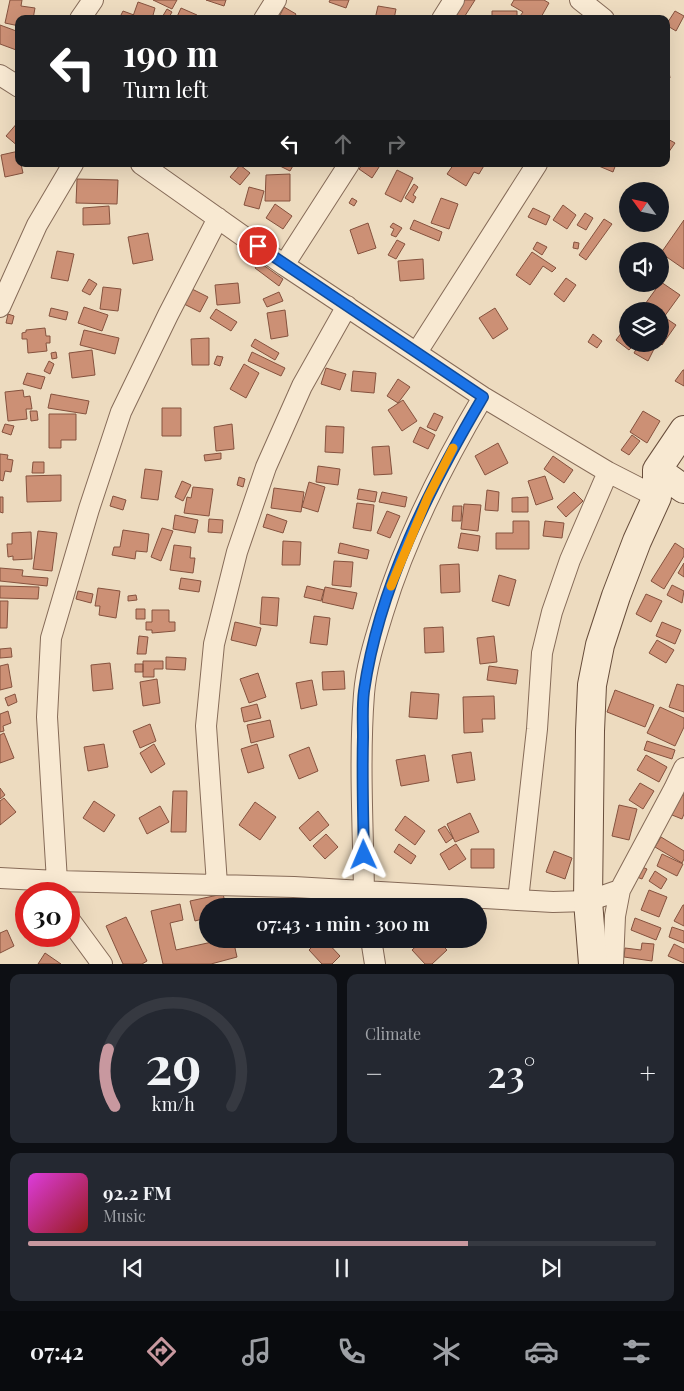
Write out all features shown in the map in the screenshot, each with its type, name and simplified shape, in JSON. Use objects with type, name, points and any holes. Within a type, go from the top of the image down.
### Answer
[{"type":"street","points":[[83,15],[93,0]]},
{"type":"street","points":[[267,15],[276,0]]},
{"type":"street","points":[[445,15],[454,0]]},
{"type":"street","points":[[580,0],[599,15]]},
{"type":"street","points":[[0,75],[15,84]]},
{"type":"street","points":[[0,307],[37,225],[72,167]]},
{"type":"street","points":[[284,265],[347,167]]},
{"type":"street","points":[[417,352],[536,167]]},
{"type":"street","points":[[164,170],[218,218],[284,265],[483,397],[608,472],[657,497]]},
{"type":"street","points":[[50,882],[48,717],[51,638],[121,412],[218,218]]},
{"type":"street","points":[[217,884],[206,726],[214,644],[238,552],[266,467],[302,386],[347,306]]},
{"type":"street","points":[[366,898],[362,764],[364,693],[372,648],[395,574],[428,497],[454,446],[483,397]]},
{"type":"street","points":[[593,964],[588,901],[592,685],[600,645],[616,596],[637,541],[657,497],[657,470],[684,430]]},
{"type":"street","points":[[657,470],[684,489]]},
{"type":"street","points":[[518,900],[537,729],[542,654],[552,612],[570,560],[608,472]]},
{"type":"street","points":[[613,964],[616,916],[620,890],[684,768]]},
{"type":"street","points":[[0,878],[29,882]]},
{"type":"street","points":[[80,885],[217,884],[294,886],[360,898]]},
{"type":"street","points":[[487,900],[588,901],[620,890]]},
{"type":"street","points":[[80,934],[102,964]]},
{"type":"street","points":[[372,948],[375,964]]},
{"type":"building","points":[[10,0],[22,0],[21,6],[35,8],[34,15],[15,15],[15,25],[5,23]]},
{"type":"building","points":[[153,0],[177,0],[172,9]]},
{"type":"building","points":[[206,0],[226,0],[224,6]]},
{"type":"building","points":[[330,0],[349,0],[346,8],[329,2]]},
{"type":"building","points":[[464,0],[475,0],[466,15],[455,15]]},
{"type":"building","points":[[514,0],[544,0],[549,3],[542,15],[521,15],[523,12],[511,5]]},
{"type":"building","points":[[138,2],[155,8],[153,15],[133,15]]},
{"type":"building","points":[[378,6],[396,9],[395,15],[376,15]]},
{"type":"building","points":[[284,7],[296,14],[295,15],[280,15]]},
{"type":"building","points":[[181,8],[197,15],[178,15]]},
{"type":"building","points":[[167,9],[172,12],[170,15],[163,15]]},
{"type":"building","points":[[123,11],[134,15],[121,15]]},
{"type":"building","points":[[492,11],[517,11],[517,15],[492,15]]},
{"type":"building","points":[[675,11],[684,16],[676,31],[670,27],[670,19]]},
{"type":"building","points":[[0,25],[15,31],[15,50],[0,44]]},
{"type":"building","points":[[15,126],[15,144],[6,136]]},
{"type":"building","points":[[670,140],[675,143],[670,150]]},
{"type":"building","points":[[15,152],[15,167],[22,167],[23,173],[5,177],[1,155]]},
{"type":"building","points":[[238,167],[242,167],[250,173],[240,185],[230,177]]},
{"type":"building","points":[[282,167],[292,167],[290,171]]},
{"type":"building","points":[[361,167],[379,167],[372,178],[359,169]]},
{"type":"building","points":[[452,167],[483,167],[479,174],[474,172],[466,186],[447,174]]},
{"type":"building","points":[[601,167],[615,167],[613,172]]},
{"type":"building","points":[[397,170],[413,178],[401,202],[385,194]]},
{"type":"building","points":[[290,174],[290,201],[265,201],[266,175]]},
{"type":"building","points":[[77,179],[118,180],[117,204],[76,203]]},
{"type":"building","points":[[414,184],[418,187],[413,195],[416,197],[413,203],[405,198]]},
{"type":"building","points":[[249,187],[264,191],[259,209],[244,205]]},
{"type":"building","points":[[352,198],[357,201],[354,206],[349,203]]},
{"type":"building","points":[[441,198],[458,204],[449,229],[431,223]]},
{"type":"building","points":[[275,204],[292,216],[283,229],[266,218]]},
{"type":"building","points":[[563,205],[576,215],[567,229],[553,220]]},
{"type":"building","points":[[109,206],[110,224],[83,225],[83,208]]},
{"type":"building","points":[[533,208],[550,216],[546,225],[528,217]]},
{"type":"building","points":[[585,213],[593,218],[586,230],[577,225]]},
{"type":"building","points":[[604,219],[612,224],[586,260],[579,255]]},
{"type":"building","points":[[414,220],[442,232],[439,241],[410,229]]},
{"type":"building","points":[[684,220],[684,269],[669,259],[669,242]]},
{"type":"building","points":[[368,223],[376,248],[358,254],[350,230]]},
{"type":"building","points":[[393,223],[402,228],[396,237],[391,235],[394,229],[390,227]]},
{"type":"building","points":[[148,233],[153,260],[133,264],[128,237]]},
{"type":"building","points":[[397,240],[405,244],[396,259],[388,255]]},
{"type":"building","points":[[537,242],[547,247],[542,255],[533,249]]},
{"type":"building","points":[[574,242],[579,243],[578,249],[573,248]]},
{"type":"building","points":[[57,251],[74,254],[68,281],[51,278]]},
{"type":"building","points":[[532,252],[556,268],[552,272],[543,266],[530,285],[516,275]]},
{"type":"building","points":[[423,259],[424,279],[400,281],[398,261]]},
{"type":"building","points":[[259,262],[283,279],[279,286],[255,268]]},
{"type":"building","points":[[566,278],[576,285],[564,302],[554,294]]},
{"type":"building","points":[[89,279],[97,284],[90,295],[82,291]]},
{"type":"building","points":[[238,283],[240,303],[217,305],[215,285]]},
{"type":"building","points":[[103,287],[121,289],[118,311],[100,309]]},
{"type":"building","points":[[669,287],[680,295],[669,310],[669,302],[647,302],[654,292],[669,292]]},
{"type":"building","points":[[192,289],[208,297],[200,312],[184,304]]},
{"type":"building","points":[[279,292],[283,301],[267,307],[263,299]]},
{"type":"building","points":[[84,307],[108,315],[102,331],[78,323]]},
{"type":"building","points":[[51,308],[68,312],[66,320],[49,316]]},
{"type":"building","points":[[495,308],[508,329],[493,339],[479,318]]},
{"type":"building","points":[[216,309],[237,322],[231,331],[210,318]]},
{"type":"building","points":[[285,310],[288,336],[271,339],[267,313]]},
{"type":"building","points":[[8,314],[14,316],[12,324],[6,323]]},
{"type":"building","points":[[669,320],[676,325],[669,335]]},
{"type":"building","points":[[45,328],[46,336],[50,336],[50,343],[46,343],[47,351],[28,353],[27,339],[22,339],[22,333],[26,332],[26,330]]},
{"type":"building","points":[[84,330],[119,338],[115,354],[80,345]]},
{"type":"building","points":[[593,334],[602,341],[597,348],[588,342]]},
{"type":"building","points":[[209,338],[209,365],[192,365],[191,339]]},
{"type":"building","points":[[255,339],[279,353],[275,360],[251,346]]},
{"type":"building","points":[[92,350],[95,375],[72,378],[69,353]]},
{"type":"building","points":[[56,352],[57,358],[52,359],[51,353]]},
{"type":"building","points":[[252,352],[285,368],[281,376],[248,361]]},
{"type":"building","points":[[635,352],[652,352],[648,361]]},
{"type":"building","points":[[217,356],[223,357],[220,366],[214,364]]},
{"type":"building","points":[[49,361],[54,364],[50,374],[44,371]]},
{"type":"building","points":[[244,364],[259,373],[246,398],[230,389]]},
{"type":"building","points":[[326,368],[346,374],[340,390],[321,384]]},
{"type":"building","points":[[684,370],[684,386],[675,381]]},
{"type":"building","points":[[353,371],[376,373],[374,393],[351,391]]},
{"type":"building","points":[[27,373],[45,377],[41,389],[23,384]]},
{"type":"building","points":[[398,379],[410,387],[398,403],[387,396]]},
{"type":"building","points":[[23,390],[24,397],[30,396],[32,409],[26,409],[27,419],[8,421],[5,392]]},
{"type":"building","points":[[51,394],[89,401],[86,414],[48,408]]},
{"type":"building","points":[[403,400],[417,421],[402,431],[388,410]]},
{"type":"building","points":[[162,408],[181,408],[181,436],[162,436]]},
{"type":"building","points":[[30,411],[37,411],[38,420],[31,421]]},
{"type":"building","points":[[643,411],[660,421],[647,443],[630,432]]},
{"type":"building","points":[[434,413],[443,417],[436,431],[427,427]]},
{"type":"building","points":[[49,414],[76,414],[76,440],[61,440],[61,448],[49,448]]},
{"type":"building","points":[[5,424],[14,426],[11,435],[2,432]]},
{"type":"building","points":[[232,424],[234,449],[216,451],[214,427]]},
{"type":"building","points":[[326,426],[344,427],[343,453],[325,452]]},
{"type":"building","points":[[420,427],[435,435],[428,449],[413,442]]},
{"type":"building","points":[[632,435],[640,441],[629,455],[621,450]]},
{"type":"building","points":[[498,443],[508,463],[485,475],[475,456]]},
{"type":"building","points":[[389,446],[392,474],[374,475],[372,447]]},
{"type":"building","points":[[221,453],[221,459],[205,461],[204,455]]},
{"type":"building","points":[[0,454],[8,455],[7,459],[13,460],[11,472],[5,471],[3,481],[0,480]]},
{"type":"building","points":[[553,456],[573,470],[564,483],[544,469]]},
{"type":"building","points":[[33,462],[44,462],[44,473],[32,473]]},
{"type":"building","points":[[318,466],[340,469],[338,485],[316,482]]},
{"type":"building","points":[[145,469],[162,471],[158,500],[141,498]]},
{"type":"building","points":[[61,475],[61,501],[27,502],[26,476]]},
{"type":"building","points":[[545,476],[553,499],[536,505],[528,481]]},
{"type":"building","points":[[239,477],[245,479],[243,487],[237,485]]},
{"type":"building","points":[[182,481],[191,485],[183,501],[175,497]]},
{"type":"building","points":[[309,482],[325,487],[318,512],[302,507]]},
{"type":"building","points":[[193,487],[213,489],[209,516],[184,513],[187,497],[191,498]]},
{"type":"building","points":[[274,488],[304,492],[301,512],[271,508]]},
{"type":"building","points":[[359,489],[377,492],[375,502],[357,499]]},
{"type":"building","points":[[487,490],[499,492],[498,511],[485,510]]},
{"type":"building","points":[[382,492],[407,497],[405,507],[379,502]]},
{"type":"building","points":[[574,492],[583,501],[566,517],[557,507]]},
{"type":"building","points":[[113,496],[126,500],[123,510],[110,506]]},
{"type":"building","points":[[0,497],[3,497],[3,513],[0,512]]},
{"type":"building","points":[[528,497],[528,512],[512,512],[512,498]]},
{"type":"building","points":[[357,503],[374,505],[371,531],[353,528]]},
{"type":"building","points":[[464,504],[481,505],[478,531],[461,529]]},
{"type":"building","points":[[453,506],[462,506],[461,521],[452,521]]},
{"type":"building","points":[[387,511],[400,516],[390,538],[377,533]]},
{"type":"building","points":[[267,514],[287,521],[283,533],[263,527]]},
{"type":"building","points":[[175,515],[198,520],[195,533],[173,529]]},
{"type":"building","points":[[209,519],[223,520],[222,533],[208,532]]},
{"type":"building","points":[[513,521],[529,521],[529,549],[496,549],[496,533],[513,533]]},
{"type":"building","points":[[545,521],[564,523],[562,538],[543,536]]},
{"type":"building","points":[[162,528],[173,531],[161,561],[151,557]]},
{"type":"building","points":[[123,530],[149,534],[147,552],[136,551],[135,559],[112,555],[114,547],[120,547]]},
{"type":"building","points":[[38,531],[57,533],[52,571],[33,569]]},
{"type":"building","points":[[31,532],[32,559],[13,560],[13,556],[8,557],[7,544],[12,544],[12,533]]},
{"type":"building","points":[[461,533],[480,536],[478,551],[458,548]]},
{"type":"building","points":[[283,541],[301,542],[300,565],[282,565]]},
{"type":"building","points":[[340,543],[369,550],[367,559],[338,553]]},
{"type":"building","points":[[675,543],[684,549],[684,556],[664,589],[651,581]]},
{"type":"building","points":[[174,545],[191,547],[190,558],[195,558],[193,573],[170,570]]},
{"type":"building","points":[[334,561],[353,562],[351,587],[332,585]]},
{"type":"building","points":[[684,563],[684,577],[678,573]]},
{"type":"building","points":[[459,564],[460,592],[441,593],[440,565]]},
{"type":"building","points":[[0,568],[23,570],[22,576],[48,578],[47,586],[0,581]]},
{"type":"building","points":[[499,575],[516,580],[509,606],[492,601]]},
{"type":"building","points":[[181,578],[201,581],[199,592],[179,589]]},
{"type":"building","points":[[672,585],[684,591],[682,603],[667,595]]},
{"type":"building","points":[[0,586],[39,587],[38,599],[0,598]]},
{"type":"building","points":[[307,586],[324,590],[321,601],[304,597]]},
{"type":"building","points":[[325,587],[357,593],[353,609],[322,602]]},
{"type":"building","points":[[98,588],[120,591],[116,618],[99,615],[100,606],[95,606]]},
{"type":"building","points":[[78,591],[93,594],[91,603],[76,599]]},
{"type":"building","points":[[646,594],[662,601],[651,622],[636,614]]},
{"type":"building","points":[[136,595],[137,600],[128,601],[128,596]]},
{"type":"building","points":[[262,597],[279,598],[277,626],[260,624]]},
{"type":"building","points":[[0,601],[8,601],[7,628],[0,628]]},
{"type":"building","points":[[136,609],[145,609],[145,619],[136,619]]},
{"type":"building","points":[[152,610],[169,610],[169,622],[175,622],[175,631],[152,633],[152,630],[146,630],[146,622],[152,622]]},
{"type":"building","points":[[314,616],[330,618],[327,645],[310,643]]},
{"type":"building","points":[[235,622],[261,628],[256,646],[231,640]]},
{"type":"building","points":[[662,622],[681,630],[675,644],[656,636]]},
{"type":"building","points":[[443,627],[444,652],[425,653],[424,628]]},
{"type":"building","points":[[139,636],[148,637],[146,654],[137,654]]},
{"type":"building","points":[[494,636],[497,662],[480,664],[477,638]]},
{"type":"building","points":[[657,640],[674,650],[666,663],[649,653]]},
{"type":"building","points":[[11,648],[12,657],[0,658],[0,649]]},
{"type":"building","points":[[166,657],[186,658],[185,670],[166,669]]},
{"type":"building","points":[[143,661],[163,661],[163,669],[154,669],[154,677],[143,677]]},
{"type":"building","points":[[110,663],[113,689],[93,691],[91,665]]},
{"type":"building","points":[[8,664],[12,687],[0,690],[0,666]]},
{"type":"building","points":[[135,664],[143,664],[143,672],[135,672]]},
{"type":"building","points":[[489,666],[518,670],[516,684],[487,680]]},
{"type":"building","points":[[344,671],[345,689],[323,690],[322,672]]},
{"type":"building","points":[[258,673],[266,697],[249,703],[240,679]]},
{"type":"building","points":[[157,679],[160,703],[143,706],[140,682]]},
{"type":"building","points":[[312,680],[317,705],[301,709],[296,683]]},
{"type":"building","points":[[677,684],[684,686],[684,712],[669,707]]},
{"type":"building","points":[[615,690],[654,705],[645,727],[607,712]]},
{"type":"building","points":[[411,692],[439,694],[437,719],[409,717]]},
{"type":"building","points":[[15,694],[17,702],[8,706],[5,698]]},
{"type":"building","points":[[494,696],[495,719],[482,719],[483,732],[464,733],[463,697]]},
{"type":"building","points":[[257,704],[261,718],[244,722],[241,708]]},
{"type":"building","points":[[660,707],[684,718],[684,727],[675,746],[647,733]]},
{"type":"building","points":[[8,711],[11,723],[3,726],[4,731],[0,732],[0,714]]},
{"type":"building","points":[[270,720],[274,737],[251,743],[247,725]]},
{"type":"building","points":[[150,724],[156,741],[140,748],[133,731]]},
{"type":"building","points":[[4,733],[14,758],[0,763],[0,735]]},
{"type":"building","points":[[647,741],[675,750],[672,759],[644,750]]},
{"type":"building","points":[[104,744],[108,767],[88,771],[84,747]]},
{"type":"building","points":[[154,744],[165,764],[151,773],[140,753]]},
{"type":"building","points":[[257,744],[264,768],[248,773],[241,749]]},
{"type":"building","points":[[309,747],[318,771],[299,779],[289,755]]},
{"type":"building","points":[[471,752],[475,780],[457,783],[452,755]]},
{"type":"building","points":[[425,755],[429,781],[401,786],[396,760]]},
{"type":"building","points":[[646,755],[667,767],[659,782],[637,770]]},
{"type":"building","points":[[640,783],[654,791],[643,809],[629,800]]},
{"type":"building","points":[[0,788],[5,795],[0,799]]},
{"type":"building","points":[[173,791],[187,791],[186,832],[171,832]]},
{"type":"building","points":[[676,791],[684,795],[684,814],[682,819],[667,813]]},
{"type":"building","points":[[4,798],[16,812],[0,825],[0,801]]},
{"type":"building","points":[[94,801],[115,815],[104,832],[83,818]]},
{"type":"building","points":[[255,802],[276,817],[260,840],[239,825]]},
{"type":"building","points":[[619,805],[637,809],[629,840],[612,836]]},
{"type":"building","points":[[160,806],[169,822],[147,834],[139,818]]},
{"type":"building","points":[[318,811],[329,825],[310,841],[299,828]]},
{"type":"building","points":[[470,813],[479,832],[455,842],[447,824]]},
{"type":"building","points":[[405,816],[425,831],[415,845],[395,830]]},
{"type":"building","points":[[445,826],[453,838],[446,843],[438,830]]},
{"type":"building","points":[[326,834],[338,847],[325,859],[313,846]]},
{"type":"building","points":[[661,837],[684,851],[682,863],[655,847]]},
{"type":"building","points":[[399,844],[416,856],[411,864],[394,852]]},
{"type":"building","points":[[456,844],[466,859],[449,870],[440,854]]},
{"type":"building","points":[[471,849],[494,849],[494,868],[471,868]]},
{"type":"building","points":[[554,851],[572,858],[565,879],[546,872]]},
{"type":"building","points":[[662,854],[683,864],[677,876],[657,866]]},
{"type":"building","points":[[637,865],[647,869],[642,879],[632,875]]},
{"type":"building","points":[[655,871],[667,879],[661,889],[649,881]]},
{"type":"building","points":[[649,890],[667,897],[659,917],[641,910]]},
{"type":"building","points":[[223,894],[224,898],[204,898]]},
{"type":"building","points":[[199,899],[199,920],[195,921],[190,901]]},
{"type":"building","points":[[180,904],[183,920],[170,923],[176,950],[199,945],[199,948],[235,948],[237,957],[211,964],[163,964],[151,911]]},
{"type":"building","points":[[684,905],[684,926],[674,921]]},
{"type":"building","points":[[126,917],[147,961],[142,964],[123,964],[106,926]]},
{"type":"building","points":[[635,918],[661,928],[656,940],[631,930]]},
{"type":"building","points":[[672,927],[684,931],[684,943],[669,937]]},
{"type":"building","points":[[7,930],[14,946],[0,953],[0,933]]},
{"type":"building","points":[[642,943],[654,944],[652,961],[624,957],[625,948],[641,950]]},
{"type":"building","points":[[674,944],[684,949],[684,963],[668,956]]},
{"type":"building","points":[[311,948],[332,948],[340,956],[332,964],[322,964],[309,950]]},
{"type":"building","points":[[414,948],[445,948],[447,950],[432,964],[425,964],[412,950]]},
{"type":"building","points":[[45,953],[61,964],[38,964]]},
{"type":"slow traffic","points":[[391,586],[428,497],[453,448]]},
{"type":"route","points":[[258,246],[483,397],[454,446],[428,497],[395,574],[372,648],[364,693],[362,764],[364,855]]}]
